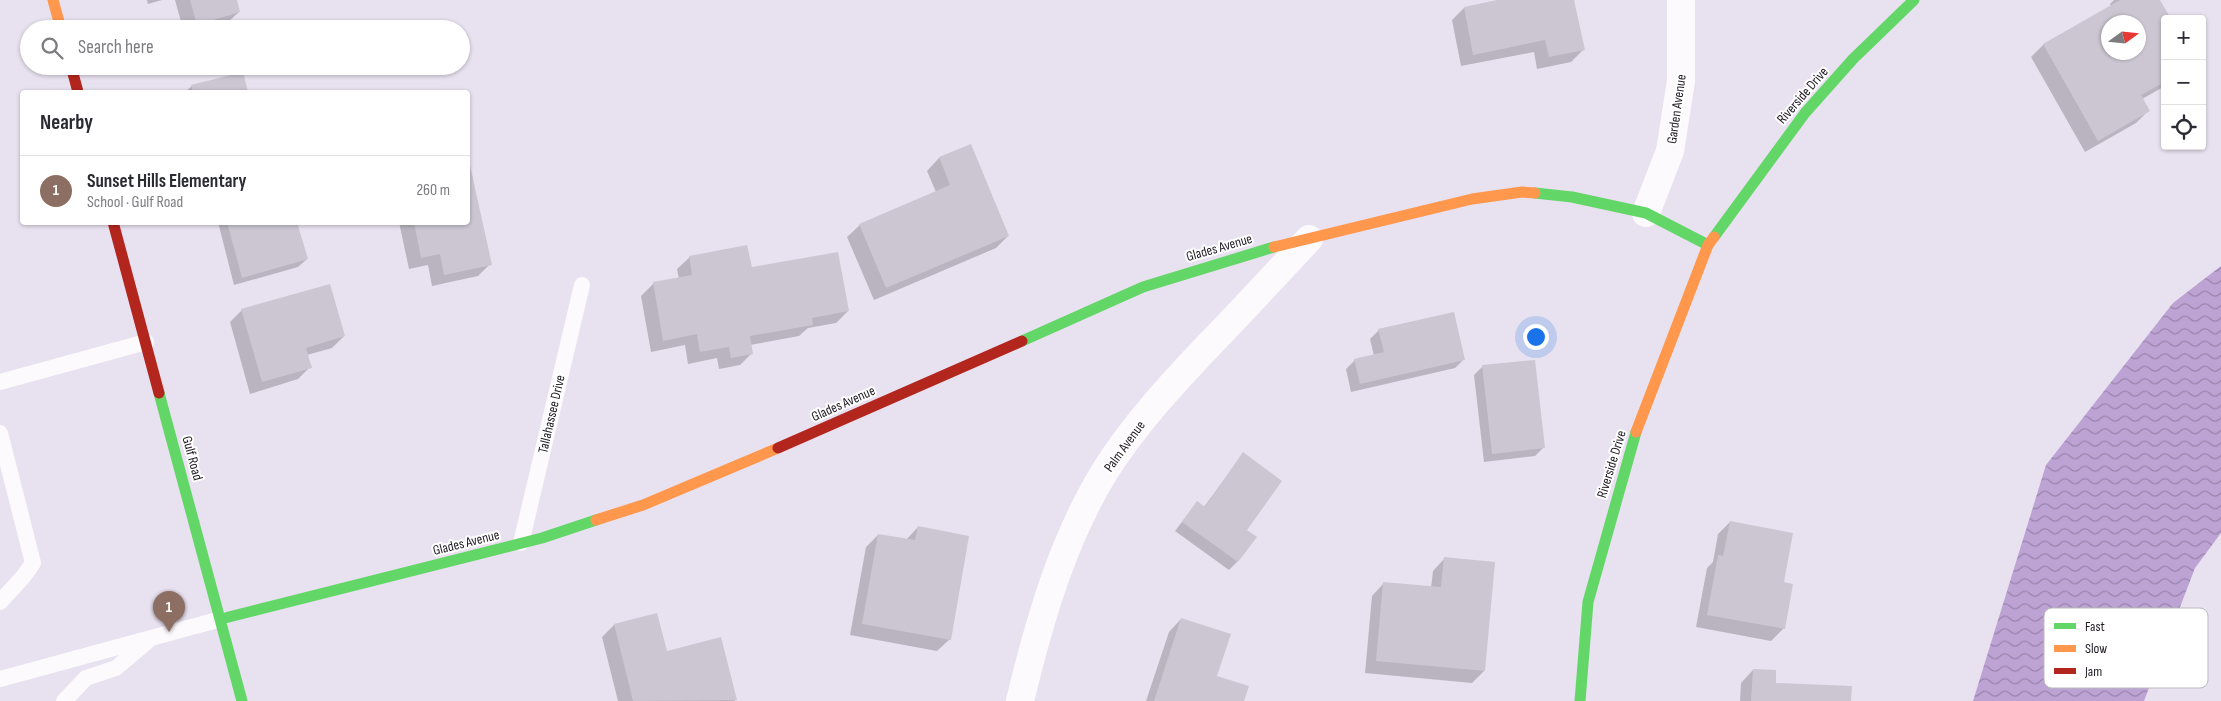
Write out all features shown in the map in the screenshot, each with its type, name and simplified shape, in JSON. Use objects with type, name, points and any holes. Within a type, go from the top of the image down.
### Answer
[{"type":"street","points":[[53,0],[59,20]]},
{"type":"street","name":"Garden Avenue","points":[[1646,213],[1670,151],[1682,81],[1681,0]]},
{"type":"street","name":"Riverside Drive","points":[[1580,701],[1588,602],[1630,449],[1708,245],[1805,113],[1854,60],[1914,0]]},
{"type":"street","points":[[73,75],[77,90]]},
{"type":"street","name":"Glades Avenue","points":[[221,619],[521,543],[643,504],[789,444],[1143,288],[1249,253],[1472,199],[1522,192],[1572,197],[1617,205],[1646,213]]},
{"type":"street","points":[[1646,213],[1708,245]]},
{"type":"street","name":"Gulf Road","points":[[114,225],[242,701]]},
{"type":"street","name":"Palm Avenue","points":[[1020,701],[1051,588],[1075,527],[1105,472],[1141,422],[1178,376],[1309,239]]},
{"type":"lane","name":"Tallahassee Drive","points":[[521,543],[582,285]]},
{"type":"lane","points":[[0,382],[146,342]]},
{"type":"lane","points":[[0,433],[33,563],[24,577],[0,602]]},
{"type":"lane","points":[[0,679],[221,619]]},
{"type":"lane","points":[[64,701],[86,678],[116,668],[153,637]]},
{"type":"water","points":[[2221,266],[2221,533],[2195,568],[2180,608],[2044,608],[2044,688],[2149,688],[2144,701],[1973,701],[2046,465],[2173,303]]},
{"type":"building","points":[[190,0],[237,0],[240,12],[214,20],[196,20]]},
{"type":"building","points":[[1497,0],[1574,0],[1585,50],[1549,57],[1545,40],[1473,55],[1464,7]]},
{"type":"building","points":[[2120,0],[2160,0],[2169,15],[2161,15],[2161,84],[2141,95],[2150,111],[2098,141],[2043,44]]},
{"type":"building","points":[[231,75],[244,75],[248,90],[192,90],[191,85]]},
{"type":"building","points":[[971,144],[1009,236],[886,288],[859,224],[950,185],[939,157]]},
{"type":"building","points":[[470,165],[492,265],[444,275],[440,254],[421,258],[415,225],[470,225]]},
{"type":"building","points":[[228,225],[298,225],[308,259],[242,278]]},
{"type":"building","points":[[747,245],[752,267],[838,252],[849,311],[812,318],[813,325],[750,336],[753,354],[731,358],[729,347],[700,352],[697,334],[663,341],[653,282],[692,275],[689,256]]},
{"type":"building","points":[[330,284],[345,336],[306,348],[312,368],[262,382],[241,309]]},
{"type":"building","points":[[1454,312],[1465,360],[1360,384],[1354,359],[1384,352],[1378,329]]},
{"type":"building","points":[[1535,360],[1545,448],[1492,454],[1482,365]]},
{"type":"building","points":[[1243,452],[1282,481],[1247,530],[1257,537],[1238,562],[1182,522],[1197,501],[1205,507]]},
{"type":"building","points":[[1730,521],[1793,533],[1784,582],[1793,584],[1785,629],[1707,615],[1718,555],[1723,556]]},
{"type":"building","points":[[918,526],[969,536],[951,640],[862,624],[878,534],[915,540]]},
{"type":"building","points":[[1444,557],[1495,562],[1485,671],[1376,661],[1383,582],[1441,587]]},
{"type":"building","points":[[657,613],[667,651],[721,637],[737,700],[633,701],[614,624]]},
{"type":"building","points":[[1181,618],[1231,634],[1217,676],[1249,686],[1244,701],[1154,701]]},
{"type":"building","points":[[1753,669],[1776,670],[1776,683],[1852,686],[1851,701],[1751,701]]},
{"type":"traffic: fast","points":[[1714,237],[1805,113],[1853,59],[1914,0]]},
{"type":"traffic: fast","points":[[1535,193],[1572,197],[1646,213],[1708,245]]},
{"type":"traffic: fast","points":[[1022,341],[1143,287],[1274,247]]},
{"type":"traffic: fast","points":[[159,393],[242,701]]},
{"type":"traffic: fast","points":[[1580,701],[1588,602],[1636,432]]},
{"type":"traffic: fast","points":[[221,619],[542,538],[596,520]]},
{"type":"traffic: slow","points":[[53,0],[59,20]]},
{"type":"traffic: slow","points":[[1274,247],[1472,199],[1522,192],[1535,193]]},
{"type":"traffic: slow","points":[[1636,432],[1708,245],[1714,237]]},
{"type":"traffic: slow","points":[[596,520],[643,505],[778,448]]},
{"type":"traffic: jam","points":[[73,75],[77,90]]},
{"type":"traffic: jam","points":[[114,225],[159,393]]},
{"type":"traffic: jam","points":[[778,448],[1022,341]]},
{"type":"place","name":"Sunset Hills Elementary","points":[[169,632]]}]
